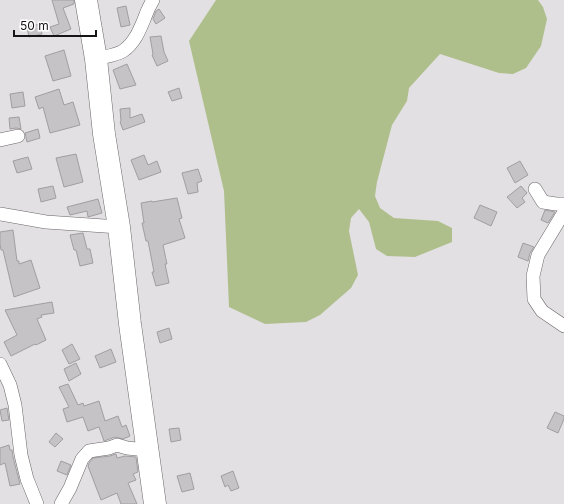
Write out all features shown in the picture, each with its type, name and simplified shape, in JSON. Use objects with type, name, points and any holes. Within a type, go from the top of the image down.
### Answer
[{"type":"highway","points":[[86,0],[96,59],[104,134],[119,227],[130,324],[154,504]]},
{"type":"street","points":[[96,59],[122,51],[130,45],[141,27],[153,0]]},
{"type":"street","points":[[0,140],[18,136]]},
{"type":"street","points":[[535,189],[543,202],[564,204]]},
{"type":"street","points":[[564,212],[538,256],[533,276],[534,299],[542,311],[564,326]]},
{"type":"street","points":[[0,214],[46,222],[119,227]]},
{"type":"street","points":[[0,364],[10,385],[15,405],[21,455],[27,479],[37,504]]},
{"type":"street","points":[[61,504],[70,488],[82,459],[89,451],[109,448],[117,445],[127,448],[147,450]]},
{"type":"green space","points":[[216,0],[538,0],[543,7],[547,19],[541,46],[526,68],[513,74],[499,73],[440,54],[409,88],[407,101],[392,125],[377,182],[375,196],[380,208],[394,218],[438,221],[452,228],[452,242],[415,257],[387,256],[376,249],[369,222],[359,209],[351,218],[349,231],[358,275],[351,288],[320,315],[306,322],[265,324],[229,307],[224,191],[189,41]]},
{"type":"building","points":[[52,0],[74,0],[74,4],[63,8],[71,29],[54,36],[50,27],[59,24]]},
{"type":"building","points":[[126,6],[130,25],[121,27],[117,8]]},
{"type":"building","points":[[159,9],[165,18],[156,24],[153,19],[156,11]]},
{"type":"building","points":[[40,24],[42,34],[29,37],[27,27]]},
{"type":"building","points":[[161,36],[164,52],[168,61],[157,66],[152,55],[150,37]]},
{"type":"building","points":[[64,50],[71,76],[53,81],[45,56]]},
{"type":"building","points":[[127,64],[136,85],[120,89],[113,70]]},
{"type":"building","points":[[179,88],[182,98],[172,101],[168,92]]},
{"type":"building","points":[[59,89],[64,105],[73,102],[80,125],[50,133],[43,107],[39,109],[35,97]]},
{"type":"building","points":[[23,92],[25,106],[12,108],[10,94]]},
{"type":"building","points":[[130,108],[130,118],[142,114],[145,122],[123,130],[120,122],[120,109]]},
{"type":"building","points":[[19,117],[21,129],[10,129],[9,118]]},
{"type":"building","points":[[38,129],[40,138],[27,142],[25,133]]},
{"type":"building","points":[[76,154],[83,182],[64,187],[56,158]]},
{"type":"building","points":[[144,155],[148,165],[157,161],[161,172],[139,180],[131,160]]},
{"type":"building","points":[[28,157],[32,169],[17,173],[13,161]]},
{"type":"building","points":[[520,161],[528,175],[515,183],[507,168]]},
{"type":"building","points":[[198,169],[202,181],[197,183],[198,192],[188,194],[182,173]]},
{"type":"building","points":[[53,186],[56,198],[41,202],[38,189]]},
{"type":"building","points":[[521,186],[527,193],[522,198],[525,202],[517,208],[507,197]]},
{"type":"building","points":[[177,198],[182,218],[179,219],[185,238],[163,245],[169,283],[156,286],[152,272],[154,272],[148,241],[146,241],[142,223],[144,223],[141,203]]},
{"type":"building","points":[[98,199],[102,213],[88,217],[87,211],[70,215],[67,207]]},
{"type":"building","points":[[480,205],[497,212],[491,226],[474,218]]},
{"type":"building","points":[[545,210],[555,212],[548,223],[541,220]]},
{"type":"building","points":[[13,230],[17,261],[19,261],[19,264],[31,260],[40,288],[14,297],[3,250],[1,250],[0,244],[0,232]]},
{"type":"building","points":[[83,233],[87,249],[90,249],[93,263],[80,266],[70,235]]},
{"type":"building","points":[[523,243],[534,247],[530,253],[528,261],[518,257]]},
{"type":"building","points":[[52,302],[54,313],[41,315],[42,317],[37,319],[46,340],[11,356],[4,342],[17,335],[5,310]]},
{"type":"building","points":[[169,328],[172,339],[160,343],[157,332]]},
{"type":"building","points":[[72,344],[80,359],[69,364],[62,350]]},
{"type":"building","points":[[111,349],[116,362],[100,368],[95,356]]},
{"type":"building","points":[[76,363],[81,374],[69,381],[64,369]]},
{"type":"building","points":[[68,384],[78,405],[83,403],[84,406],[99,401],[105,421],[118,416],[122,427],[126,425],[130,436],[123,439],[115,437],[104,441],[99,427],[88,431],[83,417],[67,422],[63,409],[69,407],[59,387]]},
{"type":"building","points":[[7,408],[9,420],[2,421],[0,410]]},
{"type":"building","points":[[555,412],[564,416],[558,433],[547,428]]},
{"type":"building","points":[[179,428],[181,440],[171,442],[169,429]]},
{"type":"building","points":[[56,433],[63,439],[55,447],[49,442]]},
{"type":"building","points":[[9,445],[10,450],[12,450],[20,484],[10,486],[5,463],[0,465],[0,448]]},
{"type":"building","points":[[116,454],[117,458],[125,456],[136,457],[138,472],[133,474],[136,480],[128,483],[137,504],[121,504],[117,493],[101,500],[88,466],[93,458]]},
{"type":"building","points":[[61,461],[71,465],[67,475],[57,471]]},
{"type":"building","points":[[233,471],[239,488],[231,491],[228,485],[225,487],[221,476]]},
{"type":"building","points":[[190,473],[194,489],[182,492],[177,476]]}]
